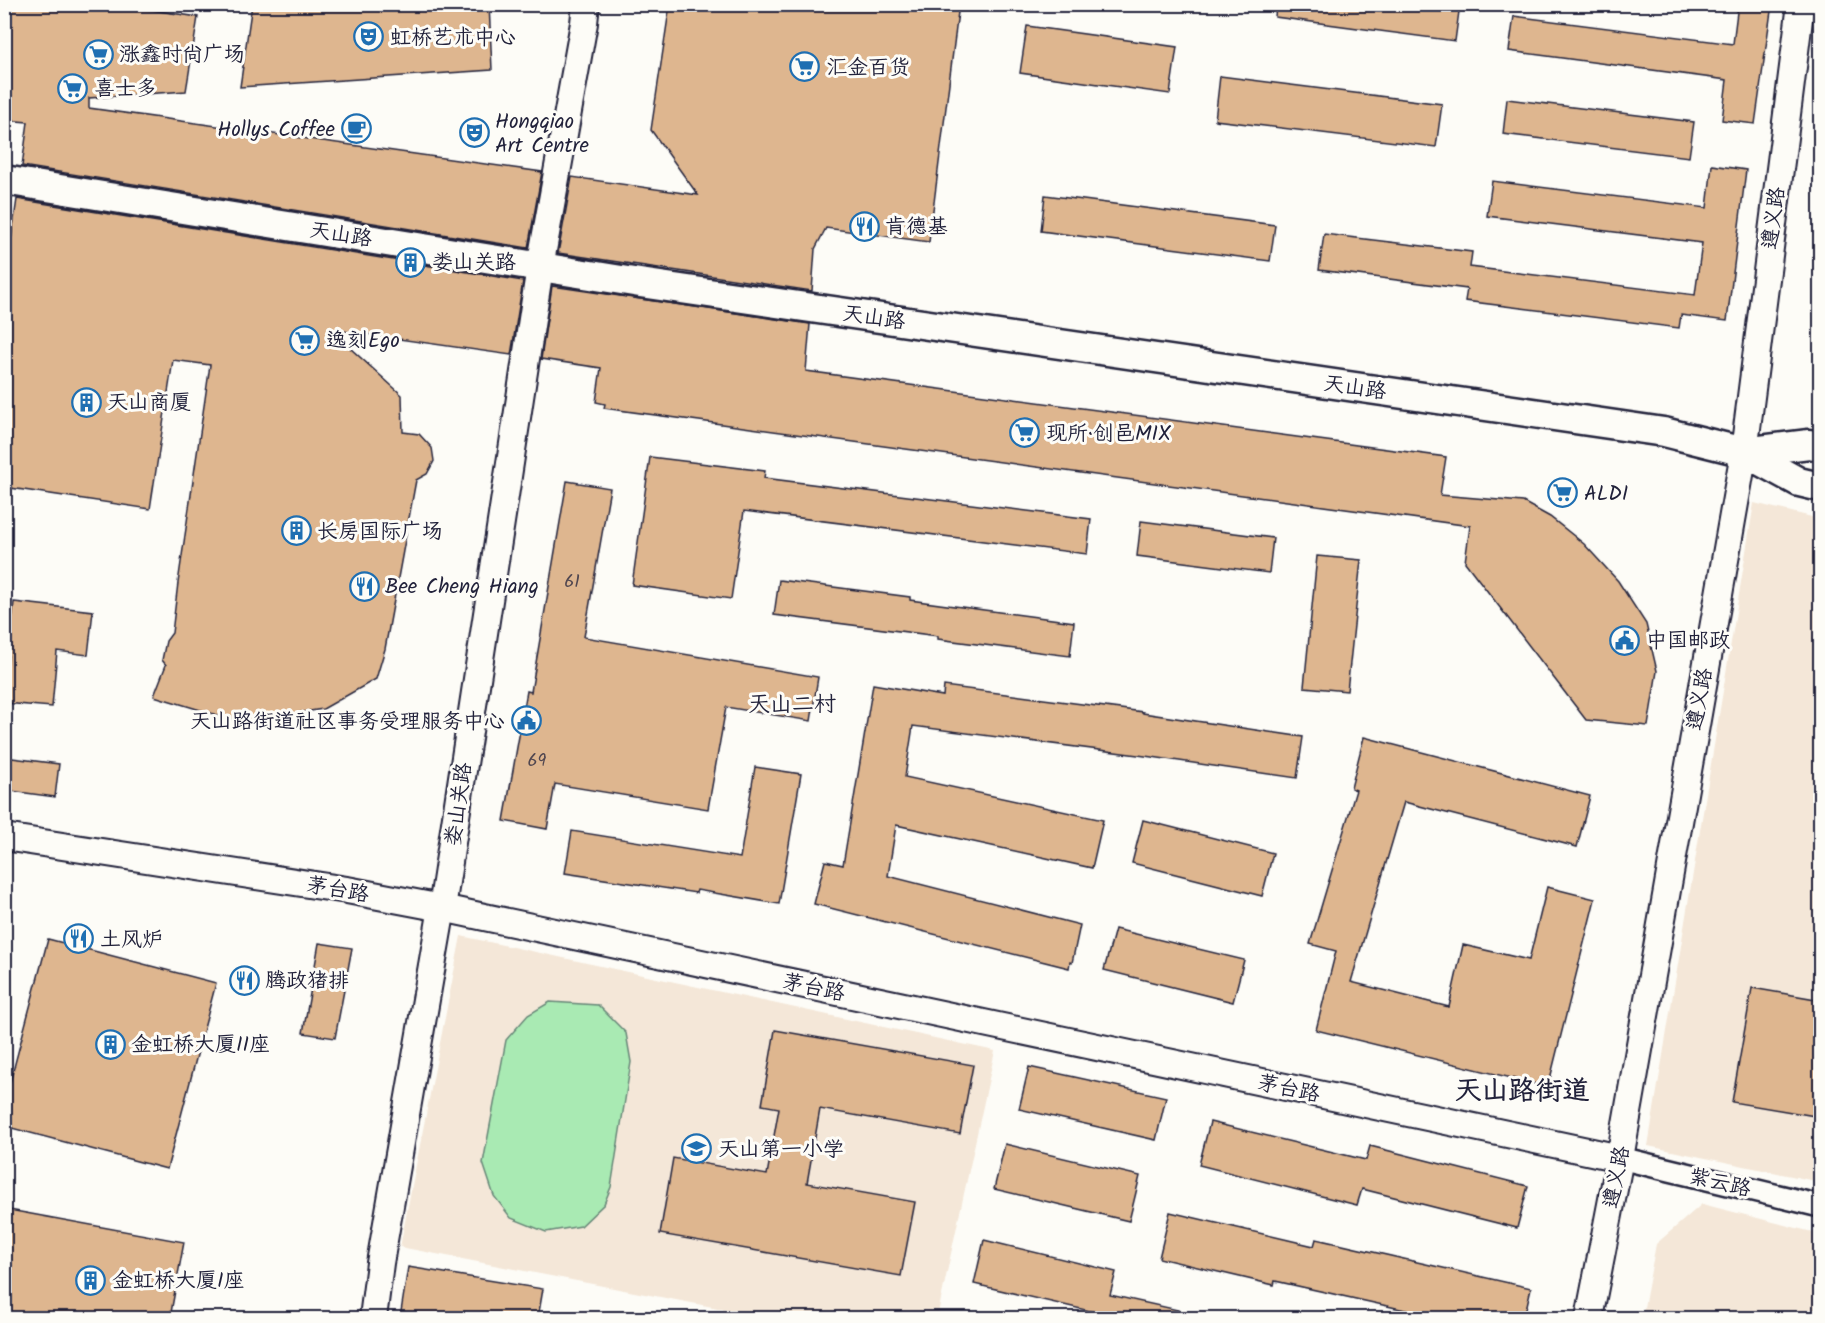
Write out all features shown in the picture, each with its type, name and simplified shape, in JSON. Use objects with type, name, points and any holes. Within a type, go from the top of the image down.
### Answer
[{"type":"main road","name":"天山路","points":[[4,180],[540,267],[1664,432],[1744,452],[1799,482],[1821,487]]},
{"type":"main road","name":"天山路","points":[[1744,452],[1809,444],[1821,447]]},
{"type":"street","name":"娄山关路","points":[[373,1318],[380,1263],[442,908],[540,267],[585,23],[586,4]]},
{"type":"street","name":"遵义路","points":[[1589,1318],[1620,1158],[1744,452],[1801,4]]},
{"type":"street","name":"茅台路","points":[[4,837],[347,890],[442,908],[1620,1158]]},
{"type":"street","name":"紫云路","points":[[1620,1158],[1821,1206]]},
{"type":"shaded area","points":[[1754,503],[1820,519],[1820,1182],[1648,1146]]},
{"type":"shaded area","name":"天山第一小学","points":[[461,936],[995,1051],[937,1318],[770,1318],[400,1247]]},
{"type":"shaded area","points":[[1702,1204],[1820,1234],[1820,1318],[1642,1318],[1656,1244]]},
{"type":"green space","points":[[550,1002],[598,1005],[626,1033],[631,1062],[611,1187],[604,1204],[581,1226],[546,1232],[511,1218],[494,1196],[483,1163],[506,1040],[528,1015]]},
{"type":"building","points":[[4,4],[112,4],[198,17],[186,91],[89,98],[89,108],[542,172],[528,248],[22,166],[28,122],[4,120]]},
{"type":"building","name":"虹桥艺术中心","points":[[252,4],[489,4],[492,70],[240,87]]},
{"type":"building","name":"汇金百货","points":[[670,4],[959,4],[929,242],[826,228],[815,249],[812,291],[558,253],[572,177],[698,195],[651,130]]},
{"type":"building","points":[[1276,4],[1460,4],[1455,41],[1275,17]]},
{"type":"building","points":[[1738,4],[1772,4],[1755,124],[1722,120],[1727,80],[1509,51],[1514,16],[1733,44]]},
{"type":"building","points":[[1027,26],[1177,47],[1170,94],[1020,73]]},
{"type":"building","points":[[1220,76],[1442,104],[1436,147],[1215,120]]},
{"type":"building","points":[[1507,99],[1694,122],[1689,157],[1503,134]]},
{"type":"building","points":[[1712,165],[1746,170],[1727,321],[1681,315],[1679,328],[1465,301],[1467,289],[1319,270],[1324,234],[1472,252],[1470,267],[1695,295],[1702,243],[1487,216],[1492,181],[1707,208]]},
{"type":"building","points":[[1045,195],[1275,225],[1270,261],[1041,231]]},
{"type":"building","points":[[17,199],[523,281],[511,355],[329,329],[402,395],[403,432],[419,434],[432,448],[434,461],[427,474],[416,480],[385,649],[376,679],[323,709],[240,722],[154,696],[166,665],[162,660],[166,641],[172,633],[210,365],[173,360],[150,509],[4,487],[4,289]]},
{"type":"building","points":[[552,286],[810,324],[806,371],[1446,457],[1440,495],[1523,502],[1550,517],[1584,544],[1618,581],[1646,624],[1657,671],[1648,726],[1586,720],[1465,562],[1470,526],[604,408],[605,404],[596,402],[601,368],[541,359]]},
{"type":"building","points":[[650,457],[765,471],[764,478],[1091,519],[1087,554],[744,511],[731,599],[632,585]]},
{"type":"building","points":[[567,481],[610,488],[584,637],[818,677],[811,721],[726,707],[708,809],[555,784],[547,829],[504,821],[527,691],[531,692]]},
{"type":"building","points":[[1141,521],[1273,538],[1269,573],[1137,556]]},
{"type":"building","points":[[1317,556],[1361,560],[1347,691],[1304,687]]},
{"type":"building","points":[[779,580],[1074,622],[1070,656],[774,615]]},
{"type":"building","points":[[14,602],[93,611],[88,655],[57,651],[52,707],[4,703],[4,667],[7,667]]},
{"type":"building","points":[[873,684],[943,696],[944,686],[1143,712],[1303,737],[1297,778],[913,726],[905,777],[1103,820],[1092,868],[896,825],[888,876],[1080,925],[1069,968],[814,904],[825,861],[843,865]]},
{"type":"building","points":[[1364,737],[1590,796],[1577,847],[1404,802],[1351,982],[1449,1007],[1463,945],[1529,960],[1547,887],[1595,899],[1548,1087],[1316,1030],[1336,951],[1310,944],[1356,790],[1351,788]]},
{"type":"building","points":[[4,757],[59,764],[55,797],[4,790]]},
{"type":"building","points":[[755,767],[801,774],[779,904],[697,890],[696,893],[565,873],[572,831],[740,858]]},
{"type":"building","points":[[1143,820],[1273,853],[1262,896],[1132,863]]},
{"type":"building","points":[[1115,929],[1244,960],[1233,1002],[1104,970]]},
{"type":"building","name":"金虹桥大厦II座","points":[[48,939],[216,983],[167,1169],[4,1126],[4,1105]]},
{"type":"building","points":[[319,943],[352,948],[335,1038],[303,1033]]},
{"type":"building","points":[[1752,988],[1821,1000],[1821,1117],[1732,1102]]},
{"type":"building","points":[[775,1030],[973,1065],[960,1134],[820,1109],[807,1183],[915,1202],[901,1276],[660,1234],[673,1158],[767,1175],[779,1108],[762,1105]]},
{"type":"building","points":[[1029,1067],[1166,1097],[1156,1140],[1019,1109]]},
{"type":"building","points":[[1210,1122],[1366,1160],[1370,1146],[1528,1186],[1517,1228],[1362,1189],[1357,1205],[1199,1165]]},
{"type":"building","points":[[1005,1144],[1140,1176],[1129,1221],[994,1189]]},
{"type":"building","name":"金虹桥大厦I座","points":[[4,1209],[184,1242],[170,1318],[4,1318]]},
{"type":"building","points":[[1170,1212],[1314,1246],[1316,1239],[1531,1288],[1524,1318],[1441,1318],[1275,1281],[1274,1285],[1159,1258]]},
{"type":"building","points":[[984,1240],[1116,1272],[1110,1295],[1178,1310],[1177,1318],[1120,1318],[974,1284]]},
{"type":"building","points":[[408,1267],[543,1289],[538,1318],[400,1318]]},
{"type":"place","name":"虹桥艺术中心","points":[[369,37]]},
{"type":"place","name":"涨鑫时尚广场","points":[[98,54]]},
{"type":"place","name":"汇金百货","points":[[805,67]]},
{"type":"place","name":"喜士多","points":[[73,88]]},
{"type":"place","name":"Hollys Coffee","points":[[356,129]]},
{"type":"place","name":"Hongqiao Art Centre","points":[[474,133]]},
{"type":"place","name":"肯德基","points":[[864,226]]},
{"type":"place","name":"娄山关路","points":[[411,262]]},
{"type":"place","name":"逸刻Ego","points":[[305,340]]},
{"type":"place","name":"天山商厦","points":[[86,402]]},
{"type":"place","name":"现所·创邑MIX","points":[[1025,433]]},
{"type":"place","name":"ALDI","points":[[1563,493]]},
{"type":"place","name":"长房国际广场","points":[[296,531]]},
{"type":"place","name":"Bee Cheng Hiang","points":[[364,586]]},
{"type":"place","name":"中国邮政","points":[[1625,640]]},
{"type":"place","name":"天山路街道社区事务受理服务中心","points":[[526,721]]},
{"type":"place","name":"土风炉","points":[[79,939]]},
{"type":"place","name":"腾政猪排","points":[[244,980]]},
{"type":"place","name":"金虹桥大厦II座","points":[[110,1044]]},
{"type":"place","name":"天山第一小学","points":[[697,1149]]},
{"type":"place","name":"金虹桥大厦I座","points":[[91,1280]]},
{"type":"district","name":"天山二村","points":[[792,703]]},
{"type":"district","name":"天山路街道","points":[[1522,1090]]}]
